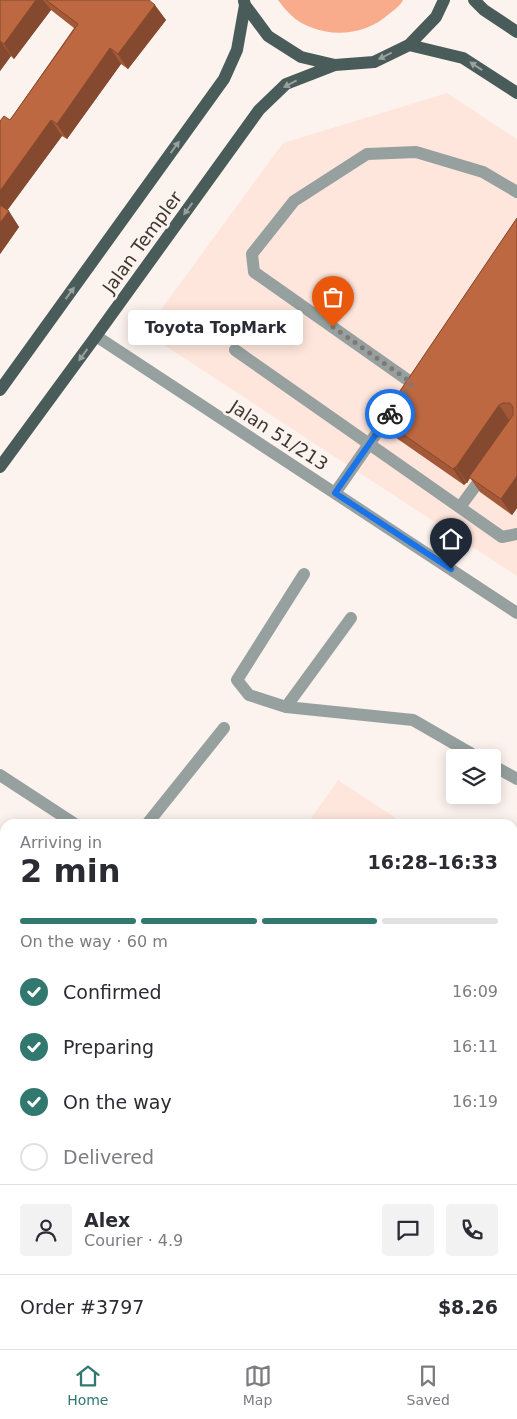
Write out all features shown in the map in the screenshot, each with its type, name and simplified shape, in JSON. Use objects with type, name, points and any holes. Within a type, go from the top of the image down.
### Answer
[{"type":"main road","points":[[244,3],[268,36],[301,57],[335,66],[374,62],[408,45],[436,17],[444,0]]},
{"type":"main road","points":[[474,0],[484,10],[517,32]]},
{"type":"main road","name":"Jalan Templer","points":[[0,390],[224,79],[237,50],[244,3]]},
{"type":"main road","points":[[408,45],[463,58],[517,93]]},
{"type":"main road","name":"Jalan Templer","points":[[0,467],[259,110],[286,84],[335,66]]},
{"type":"street","points":[[335,493],[409,386],[254,272],[252,254],[294,200],[367,154],[416,152],[483,172],[517,192]]},
{"type":"street","name":"Jalan 51/213","points":[[96,336],[517,613]]},
{"type":"street","points":[[235,350],[502,537],[517,534]]},
{"type":"street","points":[[460,508],[494,459]]},
{"type":"street","points":[[304,574],[238,680],[249,695],[286,707],[413,720],[463,749]]},
{"type":"street","points":[[286,707],[351,618]]},
{"type":"street","points":[[150,819],[224,728]]},
{"type":"street","points":[[501,770],[517,780]]},
{"type":"street","points":[[0,774],[67,819]]},
{"type":"shaded area","points":[[278,0],[403,0],[395,9],[372,26],[341,33],[320,30],[305,25],[292,16]]},
{"type":"shaded area","points":[[447,93],[517,139],[517,576],[164,345],[157,315],[283,143]]},
{"type":"shaded area","points":[[338,780],[397,819],[311,819]]},
{"type":"building","points":[[0,0],[36,0],[4,44],[0,41]]},
{"type":"building","points":[[46,0],[149,0],[155,5],[118,54],[110,48],[57,124],[51,120],[0,191],[0,121],[4,116],[10,120],[78,24]]},
{"type":"building","points":[[0,205],[9,211],[0,223]]},
{"type":"building","points":[[517,218],[517,476],[501,499],[469,477],[513,415],[513,407],[510,403],[499,405],[453,469],[381,419]]},
{"type":"way so far","points":[[333,327],[412,383],[390,414]]},
{"type":"place","name":"Toyota TopMark","points":[[333,327]]},
{"type":"route","points":[[390,414],[335,493],[451,569]]}]
